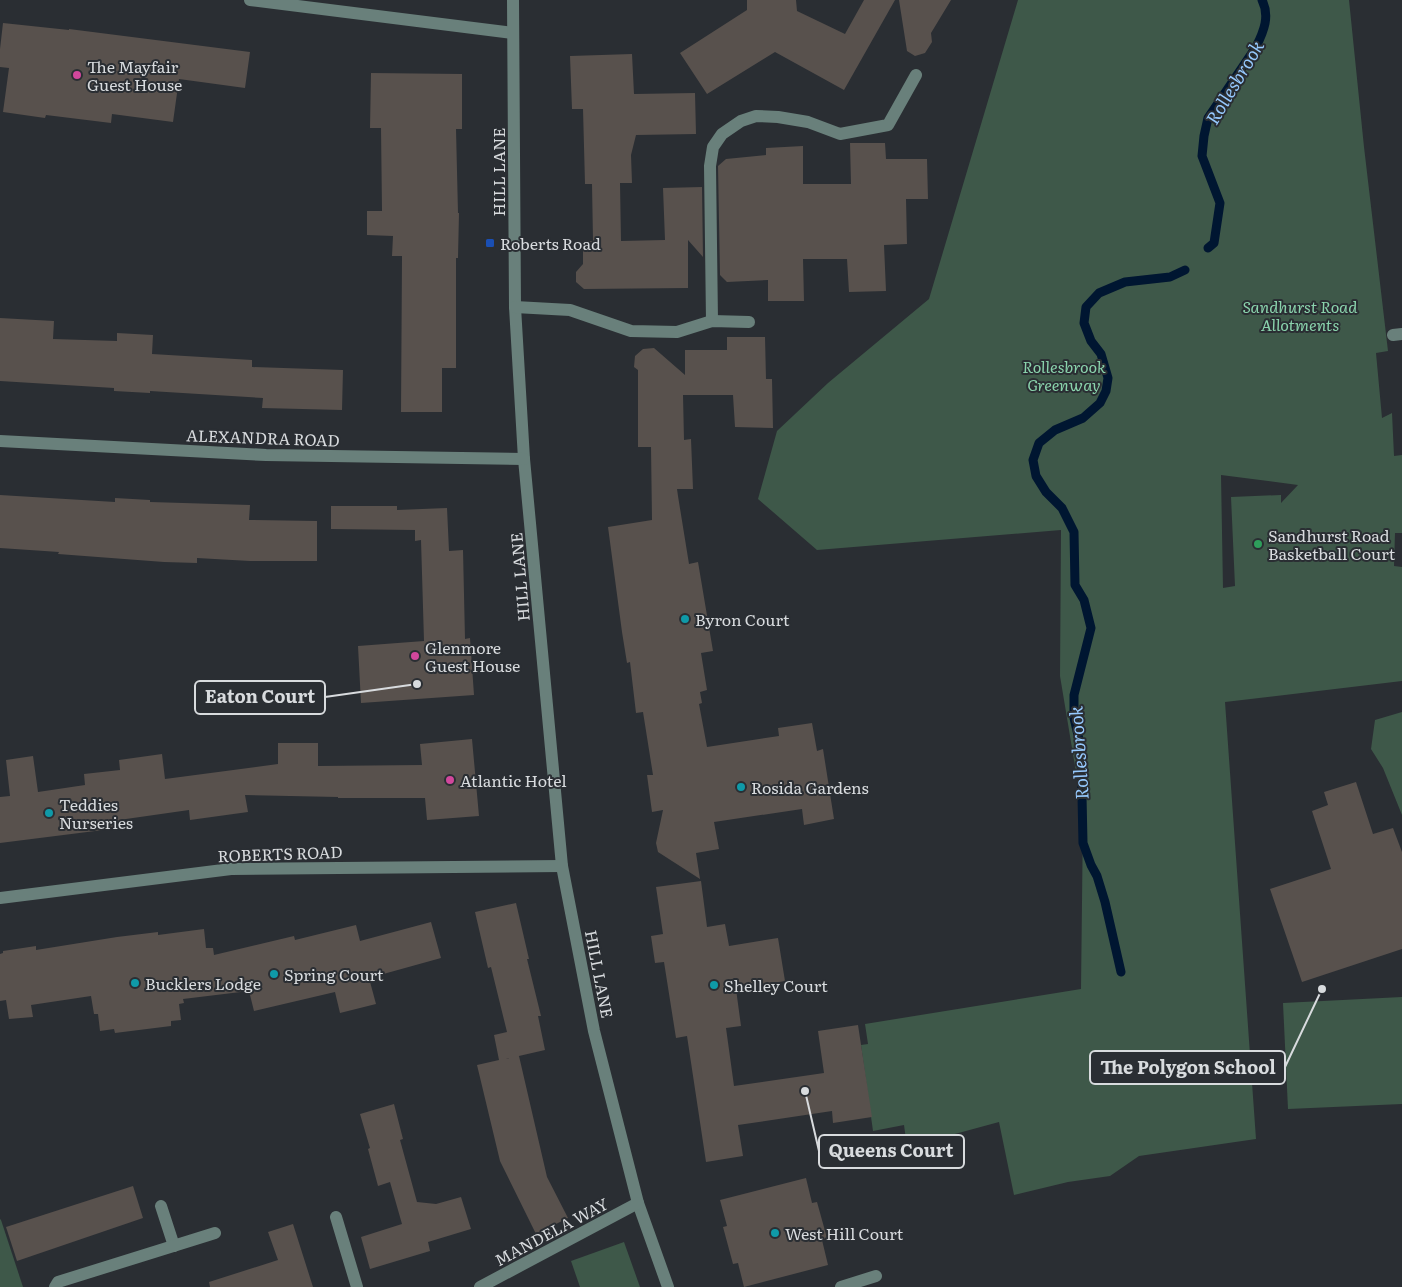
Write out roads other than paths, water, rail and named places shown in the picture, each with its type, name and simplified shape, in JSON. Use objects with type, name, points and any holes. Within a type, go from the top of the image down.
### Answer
[{"type":"street","points":[[250,0],[513,33]]},
{"type":"street","name":"HILL LANE","points":[[513,0],[515,306],[524,459],[562,866],[594,1031],[638,1204],[668,1287]]},
{"type":"street","points":[[712,321],[710,166],[713,147],[722,134],[741,122],[756,116],[778,117],[808,122],[840,134],[888,124],[916,75]]},
{"type":"street","points":[[515,306],[570,310],[631,331],[677,332],[712,321],[749,322]]},
{"type":"street","name":"ALEXANDRA ROAD","points":[[0,441],[266,455],[524,459]]},
{"type":"street","name":"ROBERTS ROAD","points":[[0,898],[231,869],[562,866]]},
{"type":"street","name":"MANDELA WAY","points":[[480,1287],[638,1204]]},
{"type":"street","points":[[161,1206],[174,1246]]},
{"type":"street","points":[[336,1217],[357,1287]]},
{"type":"street","points":[[54,1287],[58,1282],[214,1233]]},
{"type":"street","points":[[842,1287],[876,1276]]},
{"type":"waterway","name":"Rollesbrook","points":[[1208,248],[1214,243],[1220,203],[1202,156],[1204,136],[1208,118],[1256,47],[1266,18],[1262,0]]},
{"type":"waterway","name":"Rollesbrook","points":[[1121,972],[1105,902],[1097,876],[1083,843],[1081,748],[1074,718],[1074,695],[1091,628],[1084,600],[1075,585],[1074,532],[1062,508],[1046,492],[1036,476],[1033,460],[1039,443],[1055,430],[1083,418],[1100,403],[1106,391],[1108,378],[1101,354],[1091,341],[1084,323],[1086,307],[1099,293],[1125,282],[1170,277],[1185,270]]},
{"type":"place","name":"The Mayfair Guest House","points":[[77,75]]},
{"type":"place","name":"Roberts Road","points":[[490,243]]},
{"type":"place","name":"Sandhurst Road Basketball Court","points":[[1258,544]]},
{"type":"place","name":"Byron Court","points":[[685,619]]},
{"type":"place","name":"Glenmore Guest House","points":[[415,656]]},
{"type":"place","name":"Eaton Court","points":[[417,684]]},
{"type":"place","name":"Atlantic Hotel","points":[[450,780]]},
{"type":"place","name":"Rosida Gardens","points":[[741,787]]},
{"type":"place","name":"Teddies Nurseries","points":[[49,813]]},
{"type":"place","name":"Spring Court","points":[[274,974]]},
{"type":"place","name":"Bucklers Lodge","points":[[135,983]]},
{"type":"place","name":"Shelley Court","points":[[714,985]]},
{"type":"place","name":"The Polygon School","points":[[1322,989]]},
{"type":"place","name":"Queens Court","points":[[805,1091]]},
{"type":"place","name":"West Hill Court","points":[[775,1233]]},
{"type":"park label","name":"Sandhurst Road Allotments","points":[[1300,315]]},
{"type":"park label","name":"Rollesbrook Greenway","points":[[1064,375]]}]
